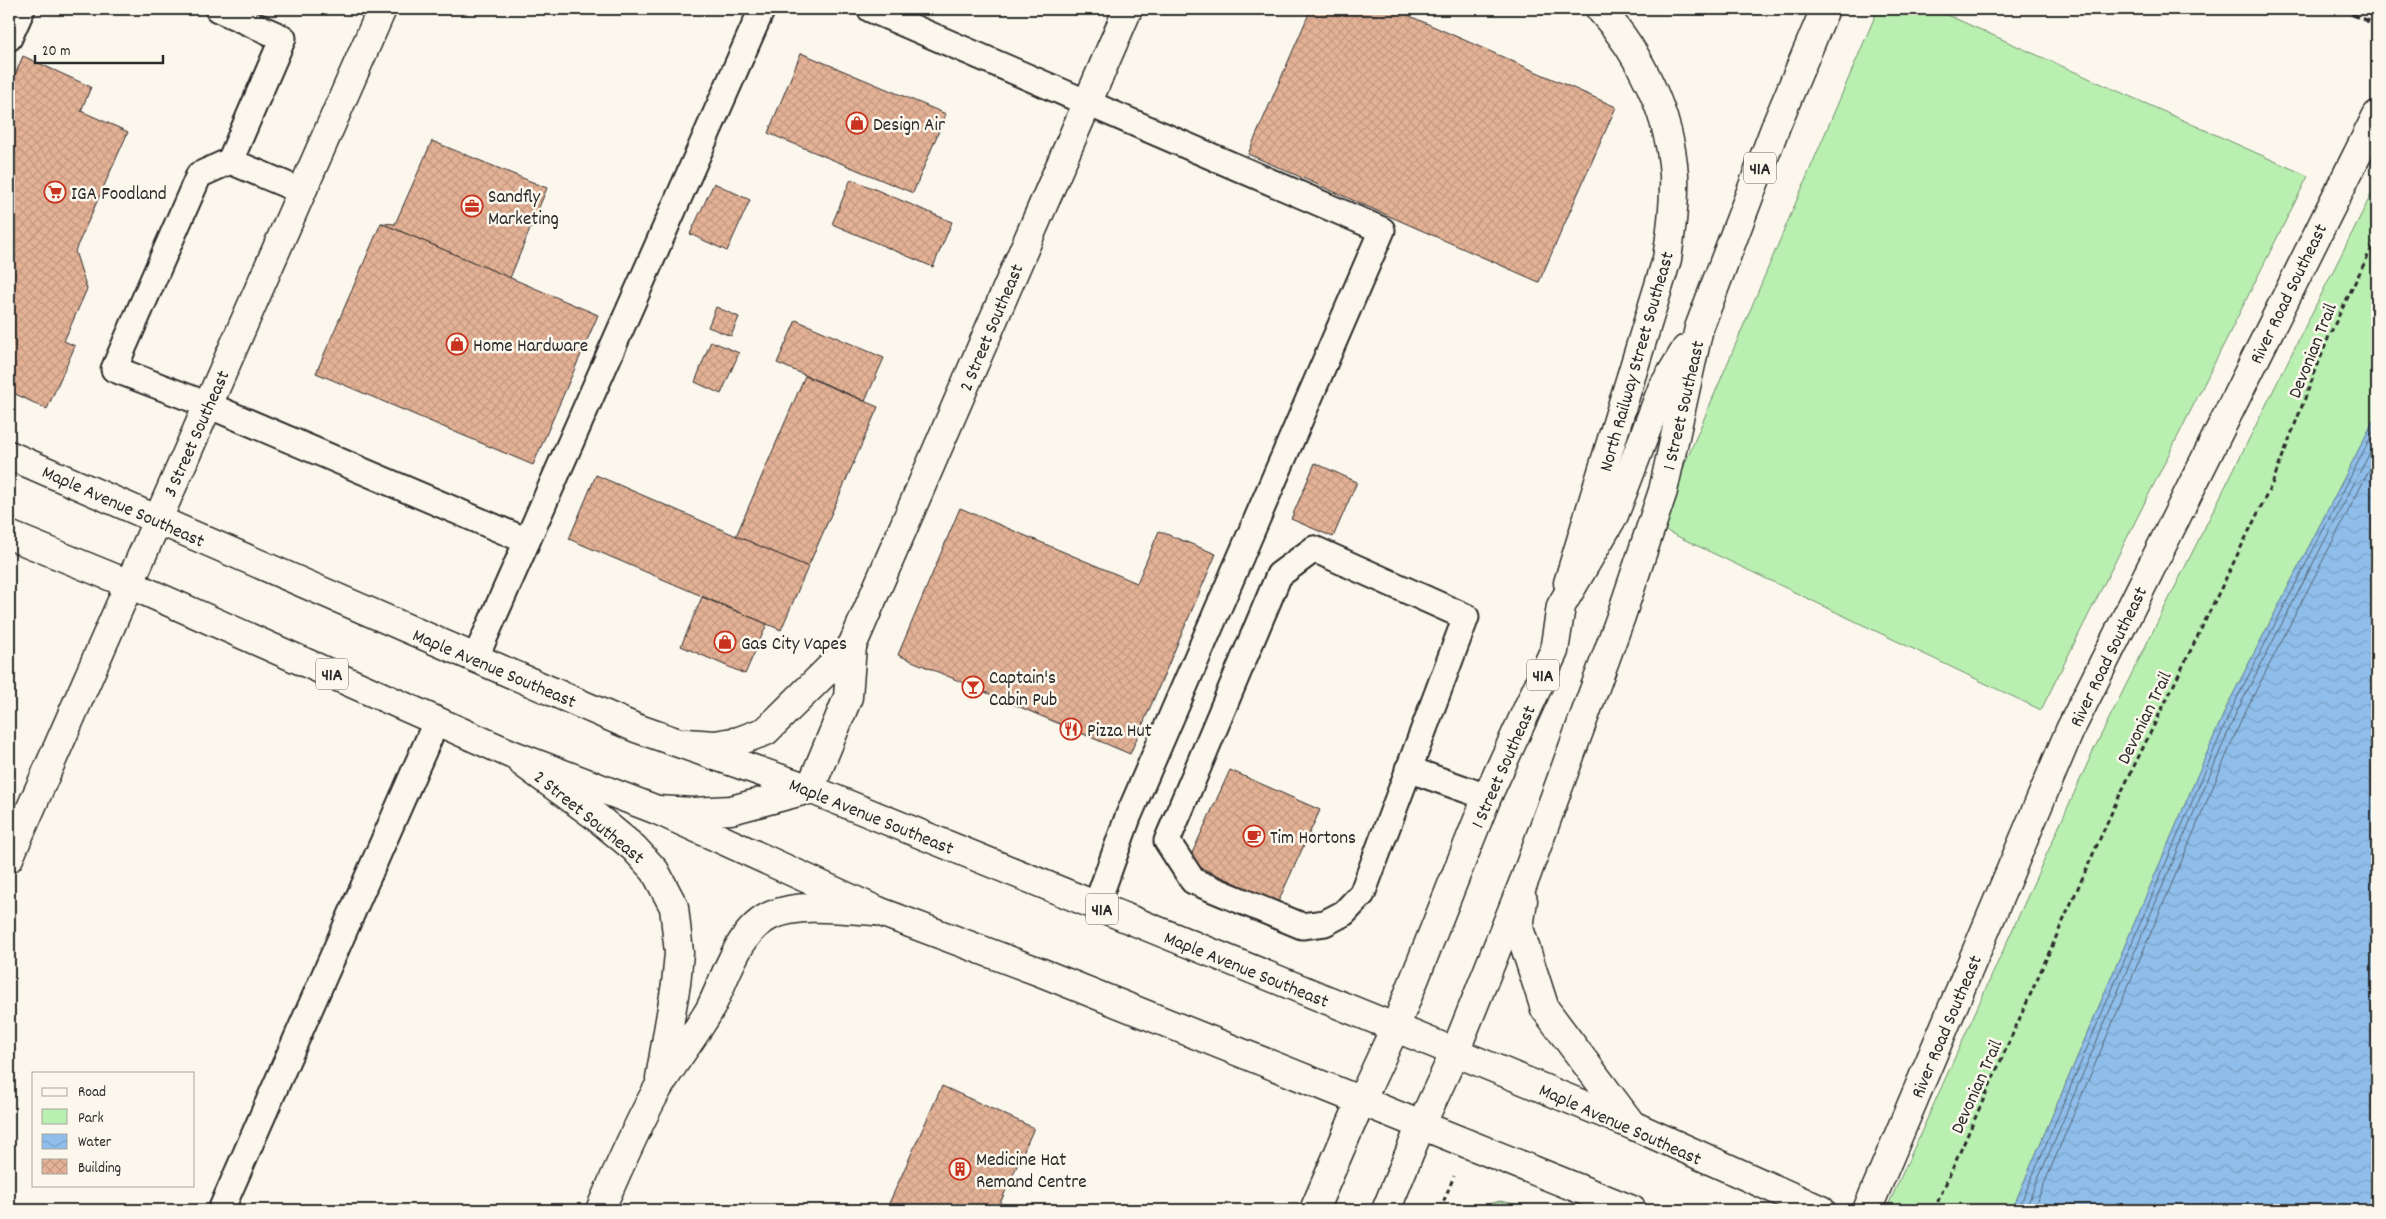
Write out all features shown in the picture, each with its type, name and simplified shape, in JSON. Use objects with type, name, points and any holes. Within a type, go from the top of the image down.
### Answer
[{"type":"main road","name":"3 Street Southeast","points":[[9,858],[382,9]]},
{"type":"main road","name":"2 Street Southeast","points":[[810,789],[848,697],[852,646],[1128,9]]},
{"type":"main road","name":"North Railway Street Southeast","points":[[1561,606],[1668,259],[1672,222],[1674,175],[1668,134],[1652,88],[1632,51],[1600,9]]},
{"type":"main road","name":"1 Street Southeast","points":[[1386,1210],[1455,1052],[1526,876],[1620,619],[1662,491],[1699,328],[1777,123],[1825,9]]},
{"type":"main road","name":"River Road Southeast","points":[[1867,1210],[2070,730],[2377,115]]},
{"type":"main road","name":"1 Street Southeast","points":[[1314,1210],[1360,1101],[1395,1028],[1487,796],[1554,651],[1561,606],[1614,515],[1662,389],[1699,328]]},
{"type":"main road","name":"Maple Avenue Southeast","points":[[9,455],[636,728],[810,789],[1632,1125],[1821,1210]]},
{"type":"main road","name":"41A","points":[[9,535],[129,584],[511,754],[657,810],[878,911],[1049,976],[1422,1125]]},
{"type":"main road","name":"2 Street Southeast","points":[[636,728],[692,745],[714,745],[739,741],[766,731],[852,646]]},
{"type":"main road","name":"2 Street Southeast","points":[[511,754],[594,815],[634,848],[655,871],[674,907],[679,954],[675,993],[658,1089]]},
{"type":"main road","points":[[657,810],[731,810],[810,789]]},
{"type":"main road","points":[[1526,876],[1519,928],[1545,1009],[1632,1125]]},
{"type":"main road","name":"2 Street Southeast","points":[[600,1210],[633,1135],[658,1089],[708,1011],[749,931],[772,915],[792,910],[814,908],[878,911]]},
{"type":"main road","points":[[1422,1125],[1632,1210]]},
{"type":"lane","points":[[9,38],[22,9]]},
{"type":"lane","points":[[218,9],[283,38],[230,161],[199,175],[114,369],[208,405],[527,541]]},
{"type":"lane","points":[[475,658],[762,9]]},
{"type":"lane","points":[[870,9],[1382,230],[1128,817],[1096,906]]},
{"type":"lane","points":[[230,161],[301,191]]},
{"type":"lane","points":[[1314,550],[1466,617],[1408,769],[1362,894],[1344,913],[1325,923],[1302,926],[1193,881],[1168,841],[1279,575],[1314,550]]},
{"type":"lane","points":[[221,1210],[437,720]]},
{"type":"lane","points":[[1408,769],[1487,796]]},
{"type":"path","name":"Devonian Trail","points":[[1934,1210],[2115,805],[2272,484],[2329,336],[2377,237]]},
{"type":"green space","points":[[1878,9],[1934,9],[2308,176],[2041,710],[1658,527]]},
{"type":"green space","points":[[2377,183],[2377,414],[2227,706],[2012,1210],[1886,1210],[2094,749]]},
{"type":"green space","points":[[1500,1201],[1545,1210],[1467,1210]]},
{"type":"water","points":[[2377,414],[2377,1210],[2012,1210],[2227,706]]},
{"type":"building","points":[[1311,9],[1394,9],[1616,107],[1539,282],[1248,154]]},
{"type":"building","name":"Design Air","points":[[801,53],[946,114],[913,193],[768,133]]},
{"type":"building","name":"IGA Foodland","points":[[23,56],[91,87],[81,111],[128,132],[75,251],[87,289],[64,341],[75,346],[47,409],[9,391],[9,89]]},
{"type":"building","name":"Sandfly Marketing","points":[[432,141],[547,188],[510,278],[381,223],[395,224]]},
{"type":"building","points":[[851,179],[952,222],[933,267],[832,224]]},
{"type":"building","points":[[714,183],[750,200],[727,251],[690,234]]},
{"type":"building","name":"Home Hardware","points":[[381,223],[598,315],[533,465],[316,373]]},
{"type":"building","points":[[716,307],[739,317],[731,336],[708,327]]},
{"type":"building","points":[[796,320],[884,358],[865,401],[777,363]]},
{"type":"building","points":[[711,341],[739,353],[721,394],[695,382]]},
{"type":"building","points":[[805,376],[878,407],[808,567],[736,536]]},
{"type":"building","points":[[1315,463],[1357,482],[1333,537],[1291,519]]},
{"type":"building","points":[[596,475],[808,567],[781,630],[569,539]]},
{"type":"building","points":[[960,508],[1137,583],[1159,531],[1216,554],[1130,754],[898,655]]},
{"type":"building","points":[[702,597],[767,624],[745,674],[681,646]]},
{"type":"building","name":"Tim Hortons","points":[[1230,770],[1320,810],[1278,902],[1188,862]]},
{"type":"building","name":"Medicine Hat Remand Centre","points":[[942,1086],[1034,1128],[997,1210],[886,1210]]},
{"type":"railway","points":[[2340,9],[2377,25]]},
{"type":"place","name":"Design Air","points":[[857,123]]},
{"type":"place","name":"IGA Foodland","points":[[55,192]]},
{"type":"place","name":"Sandfly Marketing","points":[[472,206]]},
{"type":"place","name":"Home Hardware","points":[[457,344]]},
{"type":"place","name":"Gas City Vapes","points":[[725,642]]},
{"type":"place","name":"Captain's Cabin Pub","points":[[973,687]]},
{"type":"place","name":"Pizza Hut","points":[[1071,729]]},
{"type":"place","name":"Tim Hortons","points":[[1254,836]]},
{"type":"place","name":"Medicine Hat Remand Centre","points":[[960,1169]]}]
